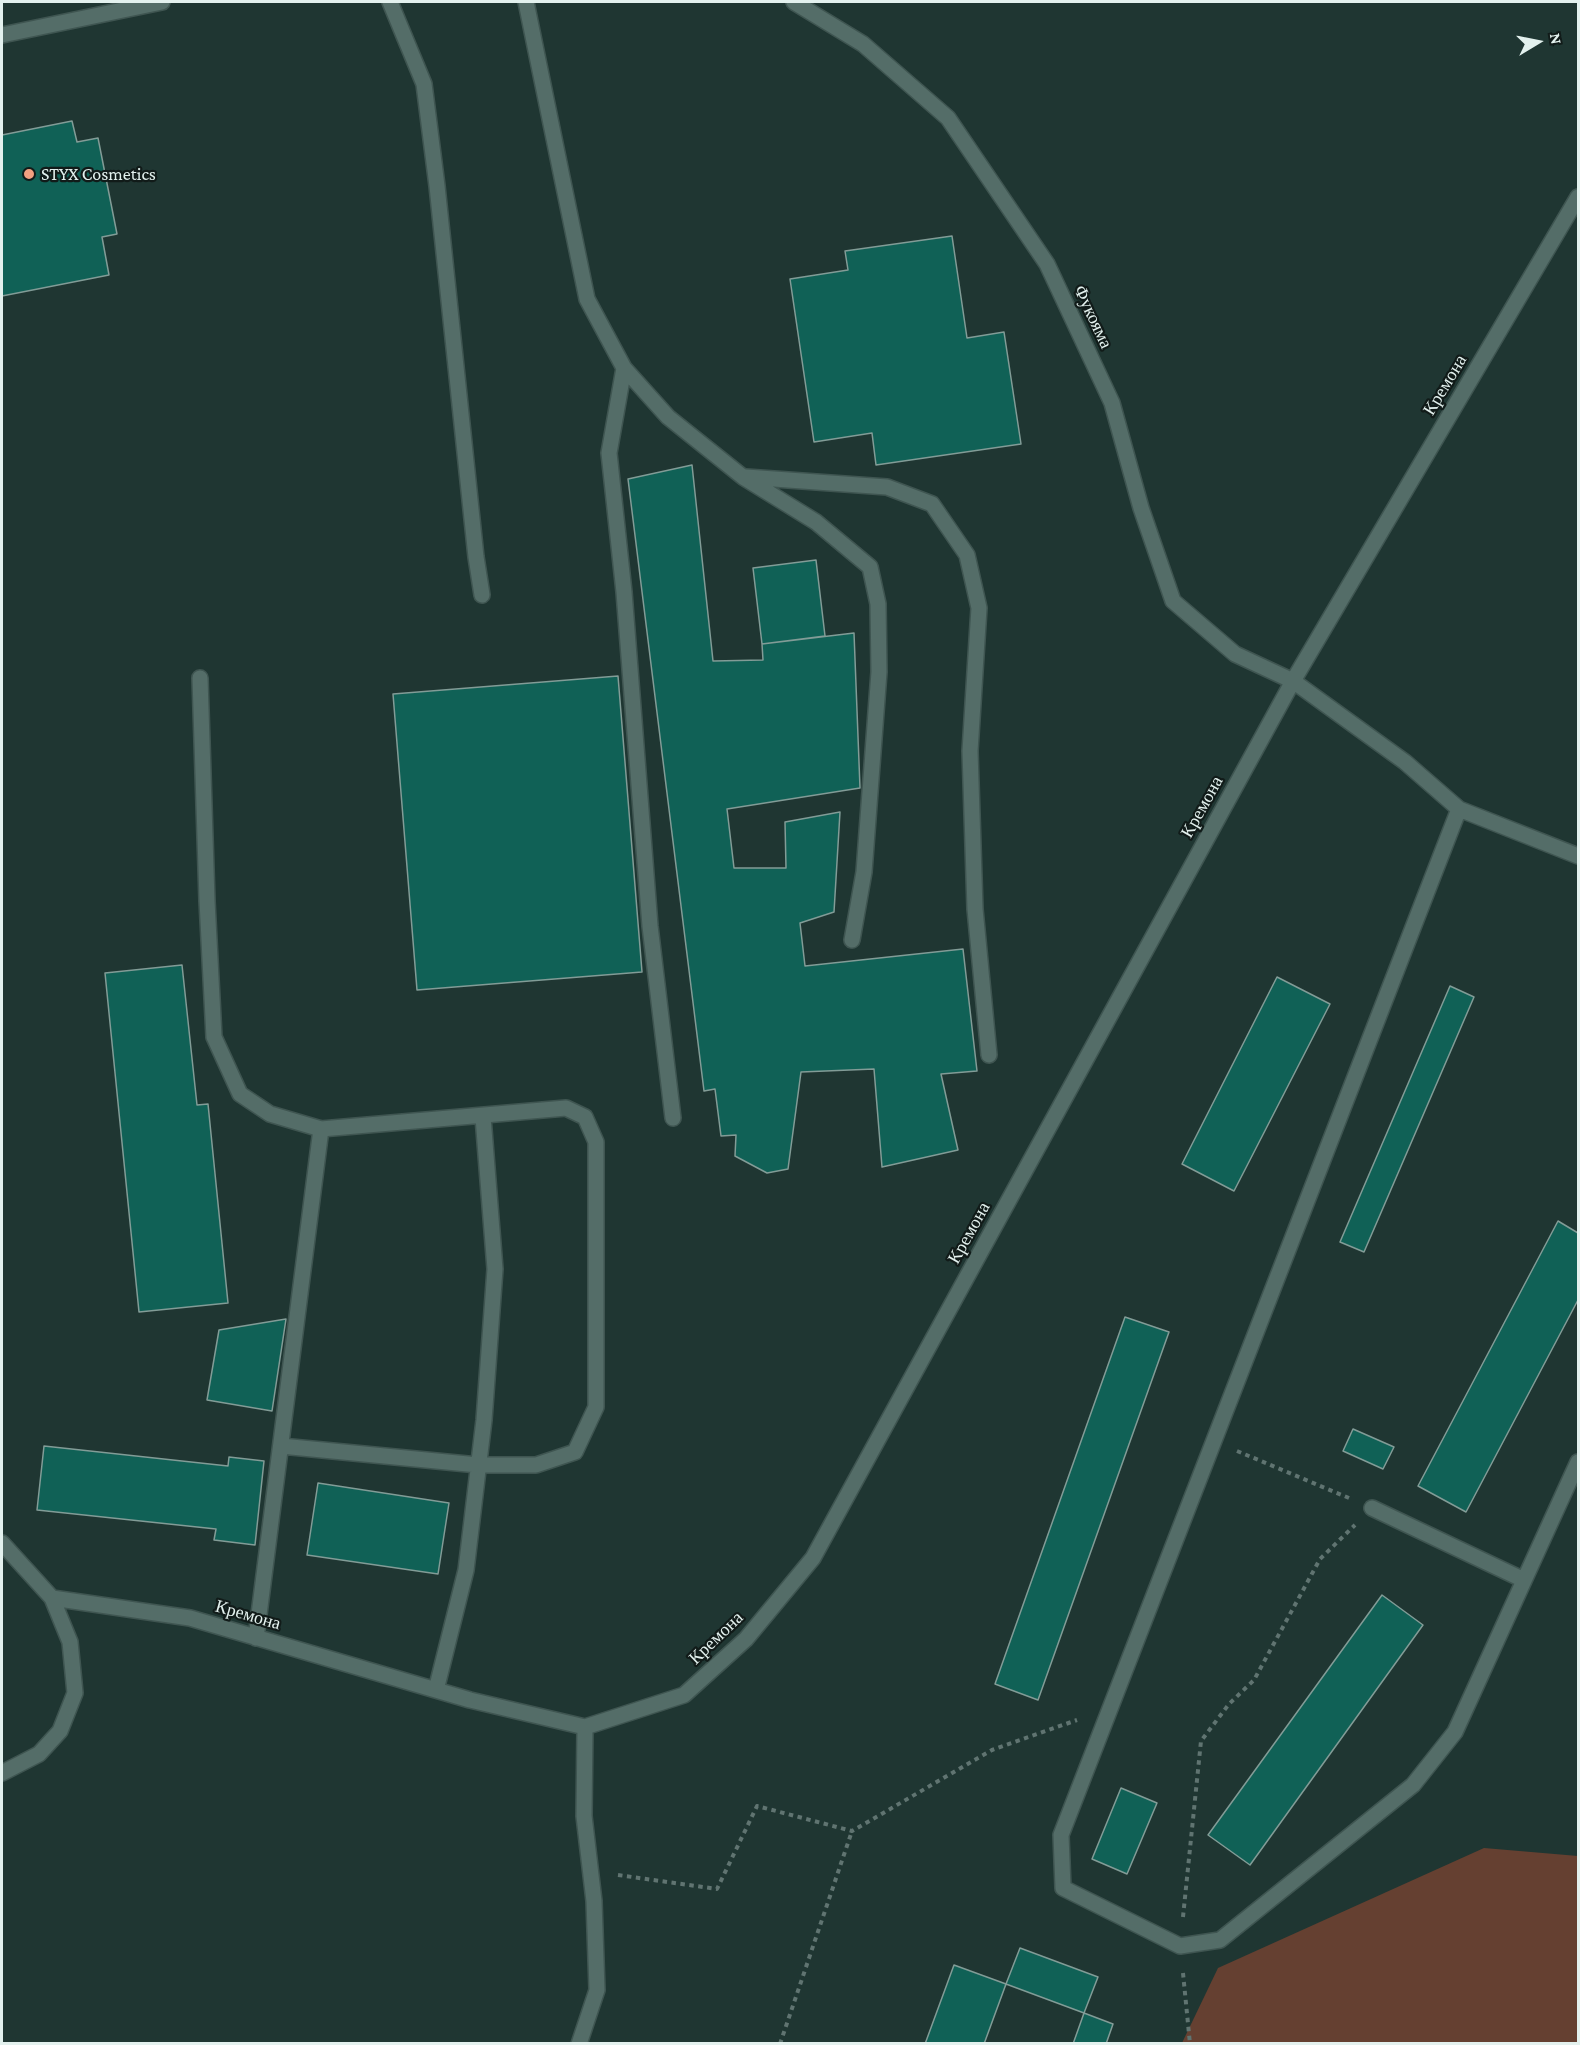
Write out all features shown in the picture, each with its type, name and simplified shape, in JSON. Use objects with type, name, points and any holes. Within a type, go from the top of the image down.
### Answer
[{"type":"street","points":[[2,35],[162,2]]},
{"type":"street","points":[[390,2],[424,84],[438,186],[476,557],[482,595]]},
{"type":"street","points":[[526,2],[587,299],[624,368],[668,417],[743,477],[816,522],[870,567],[878,604],[879,672],[864,872],[852,940]]},
{"type":"street","name":"Фукояма","points":[[794,2],[863,44],[948,118],[1047,264],[1112,403],[1141,508],[1173,601],[1235,654],[1293,681],[1405,762],[1459,809],[1578,856]]},
{"type":"street","name":"Кремона","points":[[52,1598],[190,1618],[436,1690],[585,1727],[684,1695],[746,1639],[813,1558],[1293,681],[1578,197]]},
{"type":"street","points":[[624,368],[609,453],[624,592],[650,926],[674,1118]]},
{"type":"street","points":[[743,477],[887,487],[932,504],[967,555],[979,608],[970,752],[975,909],[989,1055]]},
{"type":"street","points":[[200,678],[213,1037],[240,1094],[270,1114],[321,1129],[483,1117],[566,1108],[585,1117],[596,1142],[596,1407],[575,1452],[536,1465],[478,1465],[281,1446]]},
{"type":"street","points":[[1459,809],[1061,1835],[1063,1888],[1180,1946],[1220,1940],[1413,1785],[1455,1732],[1578,1462]]},
{"type":"street","points":[[436,1690],[466,1570],[484,1420],[495,1269],[483,1117]]},
{"type":"street","points":[[256,1638],[321,1129]]},
{"type":"street","points":[[1372,1508],[1524,1580]]},
{"type":"street","points":[[2,1543],[52,1598],[70,1642],[75,1693],[60,1731],[39,1754],[2,1773]]},
{"type":"street","points":[[579,2043],[597,1990],[594,1901],[584,1816],[585,1727]]},
{"type":"path","points":[[1190,2043],[1180,1946],[1201,1741],[1229,1704],[1254,1680],[1320,1558],[1372,1508],[1213,1441]]},
{"type":"path","points":[[780,2043],[852,1831],[992,1750],[1110,1708]]},
{"type":"path","points":[[591,1871],[717,1889],[757,1806],[852,1831]]},
{"type":"shaded area","points":[[1484,1848],[1578,1856],[1578,2043],[1182,2043],[1218,1968]]},
{"type":"building","points":[[72,121],[77,142],[98,138],[117,234],[102,237],[109,275],[2,296],[2,135]]},
{"type":"building","points":[[952,236],[967,338],[1004,332],[1021,444],[876,465],[872,433],[814,442],[790,279],[848,270],[845,251]]},
{"type":"building","points":[[692,465],[713,661],[763,660],[762,644],[854,633],[860,788],[727,809],[734,868],[786,868],[785,822],[840,812],[834,912],[800,923],[805,966],[963,949],[977,1071],[941,1074],[958,1150],[882,1167],[874,1069],[801,1072],[788,1169],[767,1173],[735,1156],[736,1135],[721,1136],[715,1089],[704,1091],[628,479]]},
{"type":"building","points":[[816,560],[825,636],[762,644],[753,568]]},
{"type":"building","points":[[618,676],[642,972],[417,990],[393,694]]},
{"type":"building","points":[[182,965],[197,1105],[208,1104],[228,1303],[139,1312],[105,973]]},
{"type":"building","points":[[1277,977],[1330,1004],[1234,1191],[1182,1164]]},
{"type":"building","points":[[1450,986],[1474,997],[1364,1252],[1340,1242]]},
{"type":"building","points":[[1558,1221],[1578,1233],[1578,1300],[1466,1512],[1418,1486]]},
{"type":"building","points":[[1125,1317],[1169,1332],[1038,1700],[995,1684]]},
{"type":"building","points":[[286,1319],[272,1411],[207,1400],[219,1330]]},
{"type":"building","points":[[1353,1429],[1394,1447],[1383,1469],[1343,1451]]},
{"type":"building","points":[[44,1446],[228,1466],[229,1457],[264,1461],[255,1545],[214,1540],[216,1529],[37,1510]]},
{"type":"building","points":[[318,1483],[449,1503],[438,1574],[307,1555]]},
{"type":"building","points":[[1382,1595],[1423,1625],[1250,1865],[1208,1835]]},
{"type":"building","points":[[1121,1788],[1157,1803],[1127,1874],[1092,1859]]},
{"type":"building","points":[[1020,1948],[1098,1977],[1084,2013],[1006,1984]]},
{"type":"building","points":[[954,1965],[1006,1984],[984,2044],[925,2044]]},
{"type":"building","points":[[1084,2013],[1113,2024],[1106,2044],[1073,2044]]},
{"type":"place","name":"STYX Cosmetics","points":[[29,174]]}]
